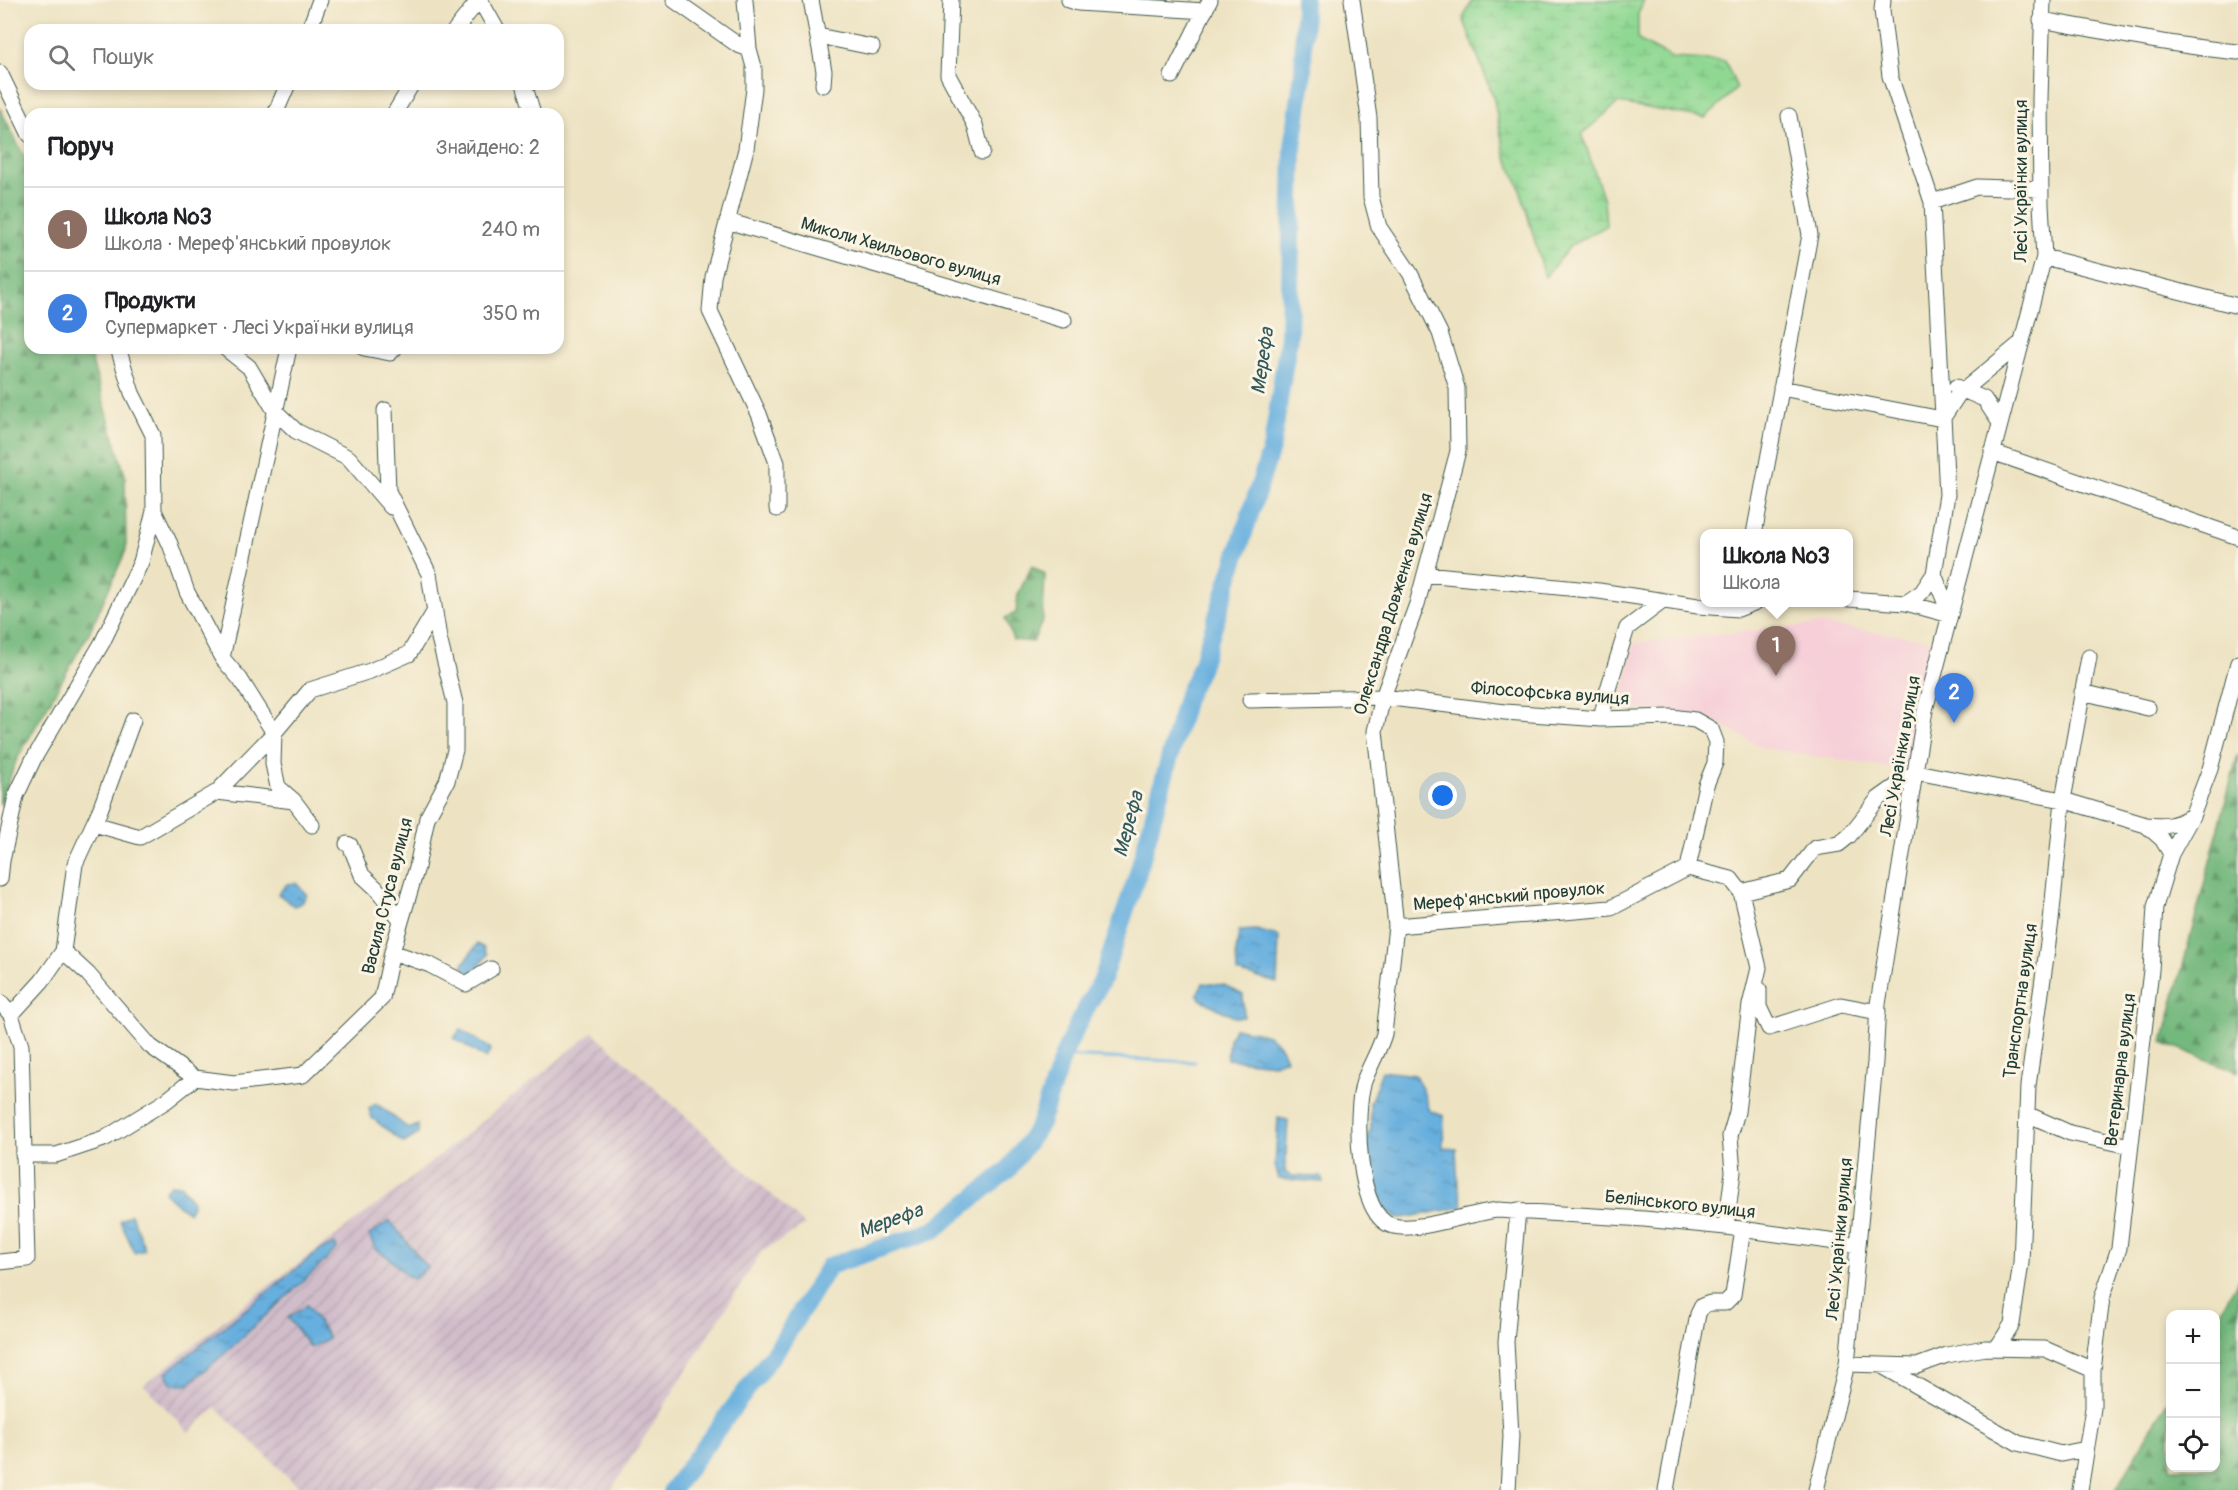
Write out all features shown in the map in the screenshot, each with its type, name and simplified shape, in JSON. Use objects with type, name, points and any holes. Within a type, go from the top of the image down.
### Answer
[{"type":"street","points":[[311,24],[320,0]]},
{"type":"street","points":[[460,24],[480,0],[494,24]]},
{"type":"street","points":[[674,0],[738,45],[749,49]]},
{"type":"street","points":[[745,0],[749,49],[754,67],[753,99],[746,149],[713,277],[710,311],[759,414],[777,463],[777,509]]},
{"type":"street","points":[[811,0],[824,71],[823,85]]},
{"type":"street","points":[[951,0],[948,75],[975,125],[982,152]]},
{"type":"street","points":[[1069,0],[1078,3],[1207,6],[1172,75]]},
{"type":"street","name":"Олександра Довженка вулиця","points":[[1352,0],[1369,118],[1371,196],[1379,227],[1410,273],[1440,333],[1457,388],[1458,451],[1417,604],[1383,697],[1375,731],[1396,926],[1384,1034],[1379,1051],[1364,1081],[1358,1114],[1359,1155],[1375,1210],[1389,1225],[1401,1227],[1432,1223],[1474,1212],[1498,1210]]},
{"type":"street","points":[[1883,0],[1882,10],[1890,76],[1932,202],[1947,495],[1934,574],[1922,592],[1906,603]]},
{"type":"street","name":"Лесі Українки вулиця","points":[[1816,1490],[1847,1364],[1878,1012],[1925,710],[2044,257],[2041,189],[2043,0]]},
{"type":"street","points":[[2041,20],[2138,36],[2187,47],[2238,52]]},
{"type":"street","points":[[818,36],[872,47]]},
{"type":"street","points":[[0,73],[24,123]]},
{"type":"street","points":[[278,108],[285,90]]},
{"type":"street","points":[[398,108],[408,90]]},
{"type":"street","points":[[526,90],[531,108]]},
{"type":"street","points":[[1755,529],[1810,235],[1789,116]]},
{"type":"street","points":[[1932,202],[1977,187],[2041,189]]},
{"type":"street","name":"Миколи Хвильового вулиця","points":[[727,221],[1064,320]]},
{"type":"street","points":[[2044,257],[2237,304]]},
{"type":"street","points":[[1942,419],[1958,395],[2022,342]]},
{"type":"street","points":[[0,879],[16,796],[33,760],[102,643],[141,562],[154,511],[153,435],[132,393],[120,354]]},
{"type":"street","points":[[233,354],[249,367],[275,411],[296,431],[349,458],[402,520]]},
{"type":"street","points":[[222,658],[288,354]]},
{"type":"street","points":[[1942,382],[1984,399],[2000,423]]},
{"type":"street","points":[[1781,388],[1942,419]]},
{"type":"street","name":"Василя Стуса вулиця","points":[[195,1078],[234,1083],[303,1076],[382,998],[392,952],[417,867],[427,818],[447,780],[455,750],[455,703],[439,638],[429,574],[388,491],[385,410]]},
{"type":"street","points":[[1992,452],[2238,537]]},
{"type":"street","points":[[154,511],[170,544],[187,592],[222,658],[240,679],[274,733],[273,764],[278,787],[294,801],[312,825]]},
{"type":"street","points":[[1425,574],[1599,591],[1700,605]]},
{"type":"street","points":[[1934,574],[1950,615]]},
{"type":"street","points":[[1853,599],[1906,603],[1950,615]]},
{"type":"street","points":[[1601,719],[1627,628],[1663,601]]},
{"type":"street","points":[[1719,607],[1738,609],[1744,607]]},
{"type":"street","points":[[94,824],[140,837],[217,792],[274,733],[310,690],[370,671],[409,654],[435,611]]},
{"type":"street","name":"Транспортна вулиця","points":[[1997,1348],[2012,1324],[2021,1263],[2028,1086],[2051,921],[2064,800],[2089,657]]},
{"type":"street","name":"Ветеринарна вулиця","points":[[2080,1490],[2093,1408],[2093,1370],[2102,1298],[2120,1248],[2151,970],[2155,907],[2171,854],[2192,816],[2210,768],[2238,663]]},
{"type":"street","points":[[2082,692],[2148,708]]},
{"type":"street","name":"Філософська вулиця","points":[[1250,700],[1383,697],[1505,712],[1601,719],[1671,717],[1695,720],[1711,729],[1716,742],[1715,763],[1706,785],[1688,868]]},
{"type":"street","points":[[11,1015],[42,981],[63,951],[75,864],[94,824],[133,720]]},
{"type":"street","points":[[1741,892],[1790,880],[1815,848],[1839,844],[1849,836],[1878,799],[1916,772],[2064,800],[2146,825],[2166,827],[2176,825],[2192,816]]},
{"type":"street","points":[[217,792],[294,801]]},
{"type":"street","points":[[2146,825],[2162,839],[2171,854]]},
{"type":"street","points":[[347,844],[350,845],[362,875],[376,888],[401,920]]},
{"type":"street","points":[[1688,868],[1731,879],[1741,892],[1760,968],[1759,1007],[1769,1028],[1841,1005],[1878,1012]]},
{"type":"street","name":"Мереф'янський провулок","points":[[1396,926],[1611,908],[1688,868]]},
{"type":"street","points":[[23,1155],[56,1155],[104,1139],[166,1101],[195,1078],[150,1046],[88,974],[63,951]]},
{"type":"street","points":[[392,952],[430,965],[466,984],[491,969]]},
{"type":"street","points":[[1726,1227],[1733,1172],[1730,1136],[1737,1112],[1750,1005],[1760,968]]},
{"type":"street","points":[[0,1002],[11,1015],[21,1046],[27,1259],[0,1262]]},
{"type":"street","points":[[2027,1114],[2070,1133],[2130,1146]]},
{"type":"street","name":"Белінського вулиця","points":[[1498,1210],[1644,1219],[1743,1229],[1858,1245]]},
{"type":"street","points":[[1508,1490],[1511,1436],[1506,1342],[1518,1210]]},
{"type":"street","points":[[1666,1490],[1698,1314],[1702,1306],[1710,1303],[1725,1303],[1733,1295],[1743,1229]]},
{"type":"street","points":[[1847,1364],[1917,1366],[1947,1355],[1985,1348],[2045,1349],[2093,1370]]},
{"type":"street","points":[[1881,1365],[2018,1443],[2061,1454],[2086,1449]]},
{"type":"shaded area","points":[[1820,624],[1931,640],[1906,770],[1762,748],[1714,720],[1678,712],[1620,709],[1634,643]]},
{"type":"shaded area","points":[[593,1032],[805,1225],[762,1251],[611,1490],[302,1490],[216,1408],[188,1432],[144,1385],[243,1305],[394,1192]]},
{"type":"green space","points":[[1473,0],[1644,0],[1638,14],[1638,40],[1672,58],[1725,61],[1737,88],[1705,118],[1618,103],[1582,134],[1604,200],[1606,226],[1571,245],[1545,277],[1519,185],[1505,155],[1493,96],[1463,18]]},
{"type":"green space","points":[[0,108],[24,157],[24,354],[90,354],[125,475],[126,550],[89,633],[16,761],[0,805]]},
{"type":"green space","points":[[1032,566],[1045,574],[1043,619],[1033,642],[1013,640],[1005,618],[1016,613],[1018,594]]},
{"type":"green space","points":[[2238,754],[2238,1072],[2163,1042]]},
{"type":"green space","points":[[2238,1280],[2238,1490],[2116,1490],[2166,1403],[2166,1472],[2220,1472],[2220,1312]]},
{"type":"water","points":[[296,883],[307,895],[302,903],[294,906],[278,894],[287,884]]},
{"type":"water","points":[[1256,930],[1279,936],[1277,983],[1237,972],[1236,952],[1239,931]]},
{"type":"water","points":[[477,944],[484,948],[487,955],[474,974],[467,972],[462,966]]},
{"type":"water","points":[[1203,983],[1224,985],[1243,995],[1244,1017],[1234,1017],[1200,999],[1197,994]]},
{"type":"water","points":[[1234,1028],[1266,1034],[1277,1042],[1286,1059],[1274,1064],[1227,1059],[1229,1039]]},
{"type":"water","points":[[461,1029],[491,1049],[486,1059],[454,1038]]},
{"type":"water","points":[[1382,1071],[1415,1075],[1430,1111],[1444,1116],[1443,1148],[1456,1149],[1458,1185],[1463,1207],[1397,1219],[1383,1207],[1365,1140],[1371,1130],[1370,1103]]},
{"type":"water","points":[[376,1103],[409,1129],[418,1125],[418,1134],[404,1143],[372,1118],[369,1109]]},
{"type":"water","points":[[1278,1118],[1288,1120],[1285,1172],[1292,1176],[1322,1177],[1323,1182],[1279,1179],[1275,1165]]},
{"type":"water","points":[[171,1184],[181,1185],[193,1202],[189,1212],[164,1192]]},
{"type":"water","points":[[131,1214],[145,1249],[135,1253],[120,1221]]},
{"type":"water","points":[[390,1221],[427,1267],[414,1279],[376,1250],[369,1235]]},
{"type":"water","points":[[335,1244],[337,1248],[325,1261],[223,1355],[187,1385],[171,1383],[166,1373],[320,1250]]},
{"type":"water","points":[[307,1305],[329,1338],[310,1348],[288,1318]]},
{"type":"waterway","name":"Мерефа","points":[[672,1490],[780,1345],[829,1266],[934,1230],[1008,1170],[1039,1126],[1063,1056],[1102,980],[1137,876],[1186,698],[1200,669],[1272,446],[1289,336],[1293,147],[1303,72],[1304,0]]},
{"type":"waterway","points":[[1063,1056],[1195,1062]]},
{"type":"place","name":"Школа №3","points":[[1776,676]]},
{"type":"place","name":"Продукти","points":[[1954,723]]}]
